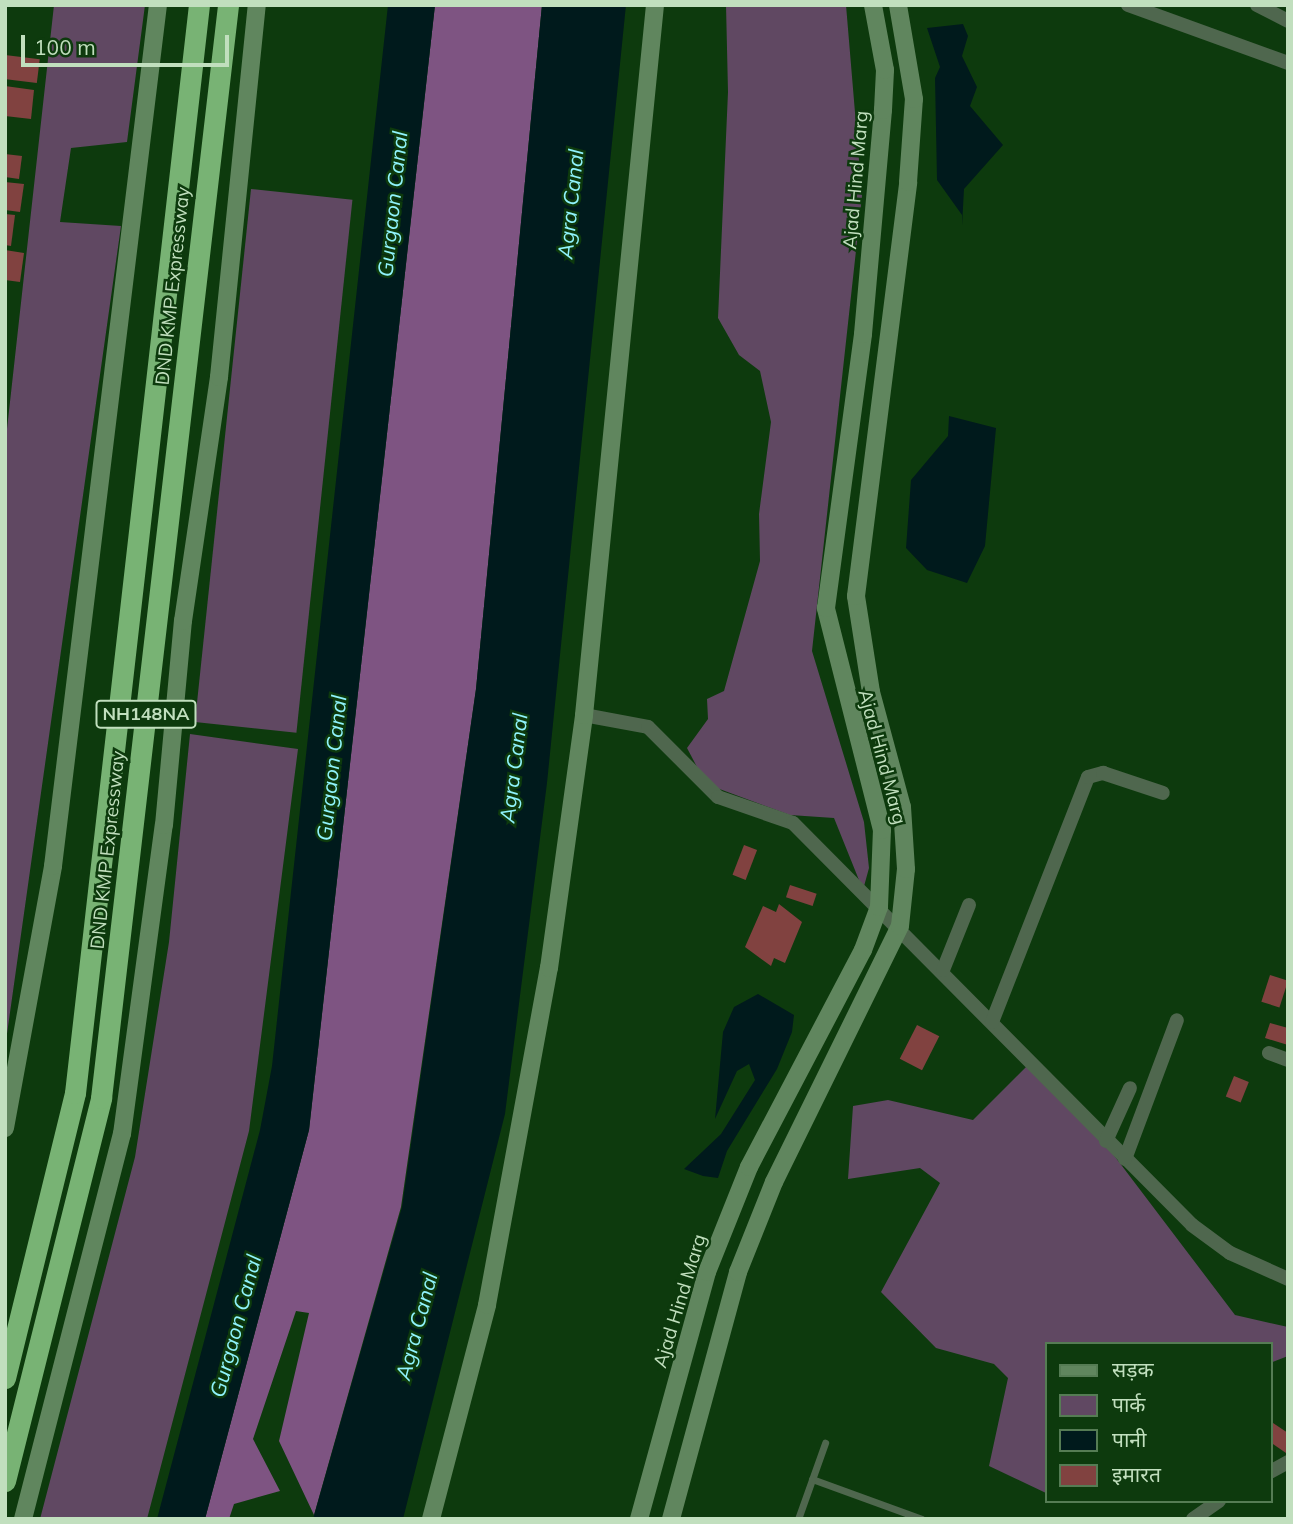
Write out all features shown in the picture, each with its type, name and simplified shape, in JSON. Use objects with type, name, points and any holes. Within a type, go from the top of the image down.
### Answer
[{"type":"highway","name":"DND KMP Expressway","points":[[5,1378],[75,1093],[200,5]]},
{"type":"highway","name":"DND KMP Expressway","points":[[5,1481],[101,1098],[228,5]]},
{"type":"street","points":[[5,1128],[52,866],[158,5]]},
{"type":"street","points":[[23,1519],[122,1134],[163,825],[183,621],[219,377],[257,5]]},
{"type":"street","points":[[430,1519],[490,1292],[549,968],[584,715],[655,5]]},
{"type":"street","name":"Ajad Hind Marg","points":[[639,1519],[707,1272],[749,1167],[863,950],[879,906],[881,830],[826,608],[863,334],[883,110],[884,69],[873,5]]},
{"type":"street","points":[[671,1519],[738,1272],[774,1182],[900,926],[906,869],[902,807],[871,692],[856,596],[908,181],[914,99],[898,5]]},
{"type":"street","points":[[1128,5],[1288,63]]},
{"type":"street","points":[[1257,5],[1288,21]]},
{"type":"street","points":[[584,715],[648,727],[718,797],[793,823],[900,926],[1106,1141],[1213,1242],[1288,1279]]},
{"type":"street","points":[[992,1022],[1088,777],[1103,773],[1163,793]]},
{"type":"street","points":[[943,970],[968,905]]},
{"type":"street","points":[[1125,1159],[1177,1020]]},
{"type":"street","points":[[1269,1054],[1288,1060]]},
{"type":"street","points":[[1106,1141],[1130,1088]]},
{"type":"street","points":[[1272,1471],[1288,1462]]},
{"type":"street","points":[[1193,1519],[1216,1503]]},
{"type":"lane","points":[[798,1519],[825,1443]]},
{"type":"lane","points":[[812,1479],[922,1519]]},
{"type":"green space","points":[[54,5],[145,5],[127,142],[71,148],[60,222],[121,226],[5,1048],[5,447]]},
{"type":"green space","points":[[726,5],[846,5],[862,196],[812,651],[864,822],[869,868],[863,890],[834,818],[790,815],[706,784],[687,748],[708,719],[707,699],[724,691],[760,561],[759,514],[771,422],[760,371],[739,355],[718,318],[728,92]]},
{"type":"green space","points":[[251,189],[352,200],[296,733],[195,722]]},
{"type":"green space","points":[[190,734],[298,749],[249,1131],[147,1519],[40,1519],[135,1157],[169,942]]},
{"type":"green space","points":[[1031,1062],[1094,1129],[1235,1315],[1288,1327],[1288,1356],[1272,1362],[1272,1342],[1044,1342],[1044,1492],[989,1466],[1008,1378],[994,1364],[936,1348],[881,1292],[940,1183],[920,1168],[848,1179],[853,1106],[888,1100],[973,1120]]},
{"type":"shaded area","points":[[435,5],[542,5],[476,689],[401,1207],[314,1515],[279,1441],[309,1313],[296,1311],[253,1439],[280,1491],[234,1504],[229,1519],[205,1519],[309,1130]]},
{"type":"water","name":"Gurgaon Canal","points":[[388,5],[435,5],[309,1130],[205,1519],[157,1519],[260,1130],[272,1066]]},
{"type":"water","name":"Agra Canal","points":[[542,5],[626,5],[547,783],[505,1114],[403,1519],[313,1519],[402,1207],[476,689]]},
{"type":"water","points":[[963,24],[968,36],[962,56],[977,87],[970,106],[1003,145],[964,189],[962,226],[962,215],[937,180],[935,78],[940,67],[927,28]]},
{"type":"water","points":[[949,416],[996,428],[985,546],[967,583],[927,570],[906,548],[911,480],[948,436]]},
{"type":"water","points":[[758,994],[794,1015],[792,1032],[777,1069],[727,1151],[718,1178],[703,1176],[684,1169],[721,1134],[755,1080],[749,1064],[737,1071],[715,1119],[723,1032],[734,1007]]},
{"type":"building","points":[[5,55],[40,59],[37,83],[5,79]]},
{"type":"building","points":[[5,86],[34,90],[31,119],[5,116]]},
{"type":"building","points":[[5,154],[22,156],[19,179],[5,177]]},
{"type":"building","points":[[5,182],[24,184],[20,212],[5,210]]},
{"type":"building","points":[[5,214],[15,215],[11,246],[5,245]]},
{"type":"building","points":[[5,250],[24,253],[20,282],[5,280]]},
{"type":"building","points":[[744,845],[757,850],[746,880],[733,875]]},
{"type":"building","points":[[790,885],[817,894],[813,906],[786,897]]},
{"type":"building","points":[[779,904],[802,922],[785,963],[774,958],[771,966],[745,947],[763,906],[776,912]]},
{"type":"building","points":[[1270,975],[1288,981],[1279,1008],[1261,1002]]},
{"type":"building","points":[[1270,1023],[1288,1028],[1288,1045],[1265,1038]]},
{"type":"building","points":[[917,1025],[939,1036],[922,1070],[900,1059]]},
{"type":"building","points":[[1234,1076],[1249,1082],[1241,1102],[1226,1096]]},
{"type":"building","points":[[1272,1422],[1288,1433],[1286,1453],[1272,1443]]}]
